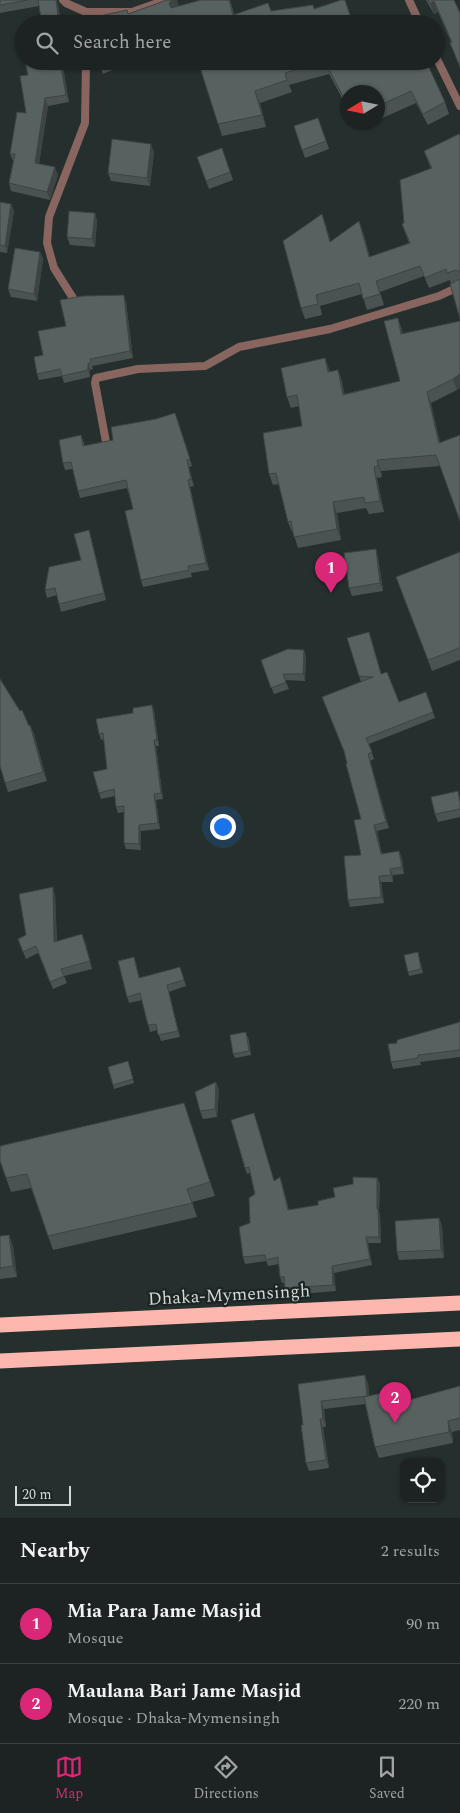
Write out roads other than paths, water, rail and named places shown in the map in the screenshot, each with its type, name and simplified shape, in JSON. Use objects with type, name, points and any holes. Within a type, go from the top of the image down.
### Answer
[{"type":"highway","name":"Dhaka-Mymensingh","points":[[0,1325],[460,1303]]},
{"type":"highway","points":[[0,1361],[460,1338]]},
{"type":"lane","points":[[63,0],[66,4],[86,12],[132,12],[166,0]]},
{"type":"lane","points":[[408,0],[416,15]]},
{"type":"lane","points":[[73,298],[54,268],[47,242],[49,217],[85,123],[86,70]]},
{"type":"lane","points":[[442,70],[460,106]]},
{"type":"lane","points":[[106,442],[95,383],[96,378],[138,369],[205,366],[239,348],[330,329],[439,296],[460,286]]},
{"type":"place","name":"Mia Para Jame Masjid","points":[[331,593]]},
{"type":"place","name":"Maulana Bari Jame Masjid","points":[[395,1423]]}]
